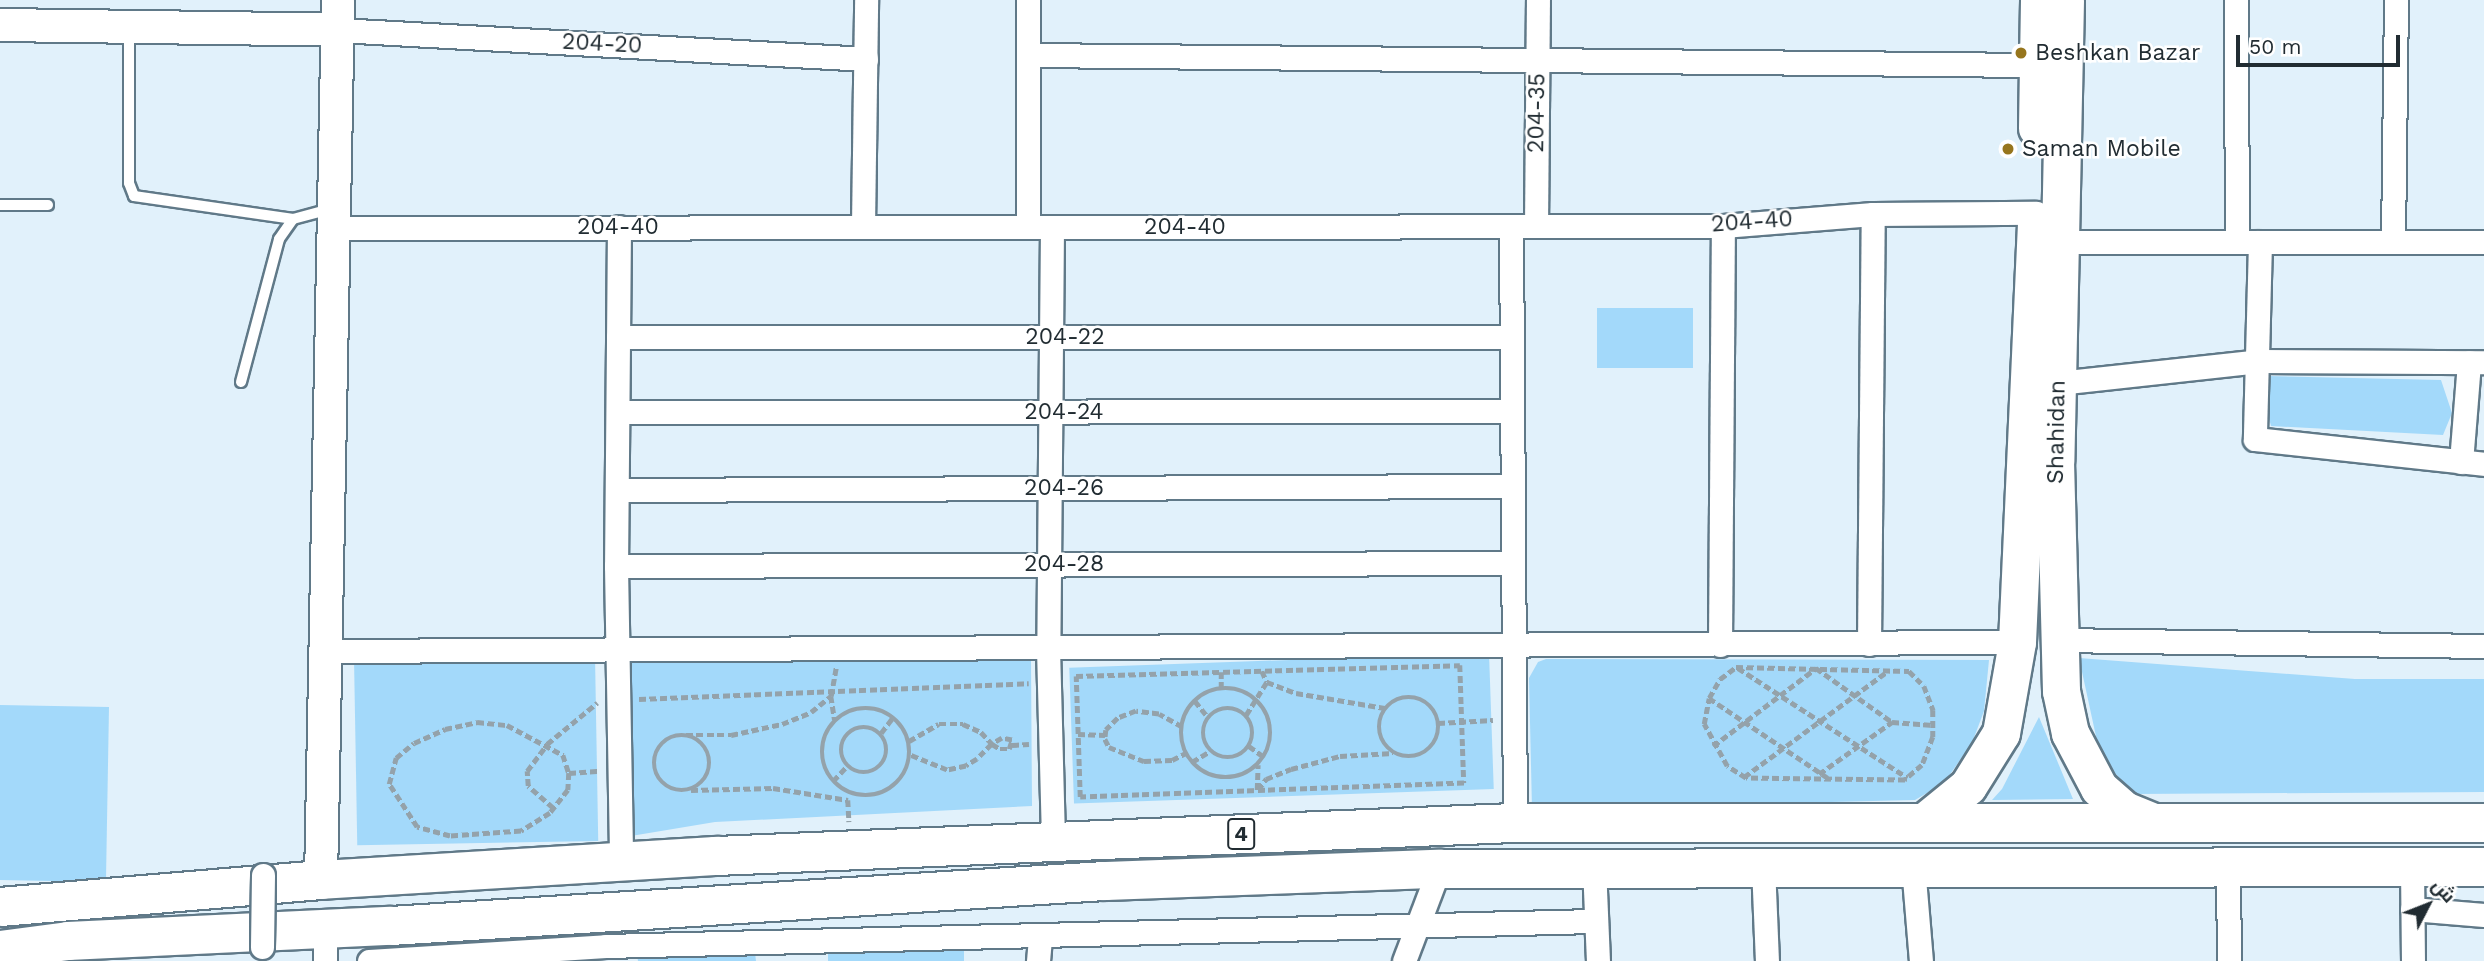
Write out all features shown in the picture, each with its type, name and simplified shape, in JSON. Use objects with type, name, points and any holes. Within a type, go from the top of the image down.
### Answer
[{"type":"highway","name":"4","points":[[0,907],[321,880],[621,861],[1515,823],[2484,823]]},
{"type":"highway","points":[[714,907],[716,856]]},
{"type":"highway","name":"4","points":[[0,950],[68,941],[325,945],[714,907],[1105,881],[1439,869],[1594,866],[2228,870],[2484,867]]},
{"type":"main road","points":[[1925,821],[1968,786],[2001,733],[2017,642],[2041,461],[2036,213],[2039,0]]},
{"type":"main road","name":"Shahidan","points":[[2065,0],[2058,383],[2041,461],[2056,640],[2070,733],[2083,759],[2099,788],[2124,810],[2157,824]]},
{"type":"street","points":[[863,226],[866,0]]},
{"type":"street","points":[[1027,0],[1028,227]]},
{"type":"street","name":"204-35","points":[[1536,226],[1538,0]]},
{"type":"street","points":[[2058,383],[2259,361],[2476,362],[2472,463],[2255,439],[2259,361],[2248,242],[2236,0]]},
{"type":"street","points":[[2393,242],[2396,0]]},
{"type":"street","points":[[0,25],[129,27],[338,15],[329,651],[321,880]]},
{"type":"street","name":"204-20","points":[[338,15],[866,59]]},
{"type":"street","points":[[1028,55],[2037,65]]},
{"type":"street","name":"204-40","points":[[334,218],[619,227],[1723,226],[1873,214],[2036,213]]},
{"type":"street","points":[[1869,644],[1873,214]]},
{"type":"street","points":[[1511,226],[1515,823]]},
{"type":"street","points":[[1720,645],[1723,226]]},
{"type":"street","points":[[619,227],[616,566],[621,861]]},
{"type":"street","points":[[1052,227],[1048,648],[1053,842]]},
{"type":"street","points":[[2060,242],[2484,242]]},
{"type":"street","name":"204-22","points":[[618,337],[1511,337]]},
{"type":"street","name":"204-24","points":[[618,412],[1511,411]]},
{"type":"street","name":"204-26","points":[[617,490],[1511,486]]},
{"type":"street","name":"204-28","points":[[616,566],[1512,563]]},
{"type":"street","points":[[2056,640],[2484,646]]},
{"type":"street","points":[[329,651],[2017,642]]},
{"type":"street","points":[[1594,866],[1598,961]]},
{"type":"street","points":[[1763,866],[1766,961]]},
{"type":"street","points":[[1913,866],[1921,961]]},
{"type":"street","points":[[2412,867],[2413,961]]},
{"type":"street","points":[[1404,961],[1439,869]]},
{"type":"street","points":[[2228,870],[2229,961]]},
{"type":"street","points":[[262,947],[263,875]]},
{"type":"street","points":[[2412,909],[2484,915]]},
{"type":"street","points":[[369,961],[1040,937],[1596,921]]},
{"type":"street","points":[[1038,961],[1040,937]]},
{"type":"lane","points":[[129,27],[129,183],[134,196],[293,219],[334,218]]},
{"type":"lane","points":[[0,205],[48,205]]},
{"type":"lane","points":[[241,382],[279,239],[293,219]]},
{"type":"path","points":[[835,720],[855,708],[869,707],[893,717],[909,741],[910,755],[905,775],[895,786],[867,797],[851,793],[833,780],[821,750],[835,720],[832,693],[836,649]]},
{"type":"path","points":[[1460,664],[1464,783],[1080,797],[1076,676],[1221,672],[1460,664]]},
{"type":"path","points":[[1736,667],[1783,694],[1908,778]]},
{"type":"path","points":[[1709,698],[1820,776],[1828,779],[1908,778],[1922,765],[1933,725],[1924,686],[1909,671],[1736,667],[1720,679],[1709,698],[1704,724],[1713,746],[1727,766],[1744,777],[1812,779],[1820,776],[1892,722]]},
{"type":"path","points":[[1713,746],[1816,668]]},
{"type":"path","points":[[1816,668],[1892,722],[1933,725]]},
{"type":"path","points":[[1744,777],[1889,670]]},
{"type":"path","points":[[1257,791],[1266,779],[1291,769],[1340,756],[1422,754],[1435,741],[1438,723],[1435,713],[1420,700],[1400,699],[1386,708],[1342,704],[1267,682],[1262,671]]},
{"type":"path","points":[[1221,672],[1221,689]]},
{"type":"path","points":[[553,808],[528,786],[527,771],[547,744],[617,693],[832,693],[1049,682]]},
{"type":"path","points":[[1245,715],[1267,682]]},
{"type":"path","points":[[1221,689],[1241,690],[1254,698],[1270,723],[1271,738],[1264,757],[1258,765],[1231,778],[1203,771],[1192,762],[1186,753],[1182,727],[1195,701],[1221,689]]},
{"type":"path","points":[[832,693],[811,712],[782,724],[731,735],[686,735],[661,743],[654,768],[671,789],[745,786],[848,800]]},
{"type":"path","points":[[1195,701],[1208,716]]},
{"type":"path","points":[[1222,708],[1245,715],[1253,730],[1249,746],[1229,759],[1210,751],[1202,732],[1208,716],[1222,708]]},
{"type":"path","points":[[1386,708],[1379,730],[1394,753]]},
{"type":"path","points":[[1105,735],[1118,719],[1136,711],[1159,714],[1182,727]]},
{"type":"path","points":[[881,733],[893,717]]},
{"type":"path","points":[[1438,723],[1514,719]]},
{"type":"path","points":[[477,722],[507,725],[547,744],[563,755],[569,773],[568,790],[553,808],[521,831],[450,836],[417,827],[389,784],[396,758],[414,743],[444,729],[477,722]]},
{"type":"path","points":[[909,741],[939,724],[963,724],[981,732],[992,744],[966,766],[947,770],[910,755]]},
{"type":"path","points":[[861,727],[881,733],[887,754],[880,767],[865,773],[848,765],[842,747],[848,733],[861,727]]},
{"type":"path","points":[[1078,734],[1105,735]]},
{"type":"path","points":[[686,735],[702,742],[710,760],[706,778],[691,790]]},
{"type":"path","points":[[1105,735],[1109,747],[1144,761],[1172,760],[1186,753]]},
{"type":"path","points":[[1249,746],[1264,757]]},
{"type":"path","points":[[1192,762],[1210,751]]},
{"type":"path","points":[[833,780],[848,765]]},
{"type":"path","points":[[1257,791],[1258,765]]},
{"type":"path","points":[[569,773],[618,770]]},
{"type":"path","points":[[1820,776],[1820,787]]},
{"type":"path","points":[[849,822],[848,800],[851,793]]},
{"type":"shaded area","points":[[1597,308],[1693,308],[1693,368],[1597,368]]},
{"type":"shaded area","points":[[2269,376],[2441,380],[2452,413],[2443,435],[2271,426],[2266,407]]},
{"type":"shaded area","points":[[1489,653],[1494,789],[1074,804],[1069,668]]},
{"type":"shaded area","points":[[595,656],[598,841],[357,845],[354,660]]},
{"type":"shaded area","points":[[630,657],[1031,658],[1032,806],[715,822],[631,836]]},
{"type":"shaded area","points":[[2079,658],[2355,679],[2484,679],[2484,792],[2134,794],[2112,770],[2097,741]]},
{"type":"shaded area","points":[[1546,659],[1989,660],[1984,711],[1972,743],[1944,783],[1915,800],[1532,809],[1529,678],[1538,662]]},
{"type":"shaded area","points":[[0,705],[109,707],[106,882],[0,880]]},
{"type":"shaded area","points":[[2039,717],[2073,799],[1992,800],[2002,789]]},
{"type":"shaded area","points":[[964,949],[964,961],[828,961],[828,951]]},
{"type":"shaded area","points":[[755,953],[756,961],[638,961],[637,955]]},
{"type":"place","name":"Beshkan Bazar","points":[[2021,53]]},
{"type":"place","name":"Saman Mobile","points":[[2008,149]]}]
